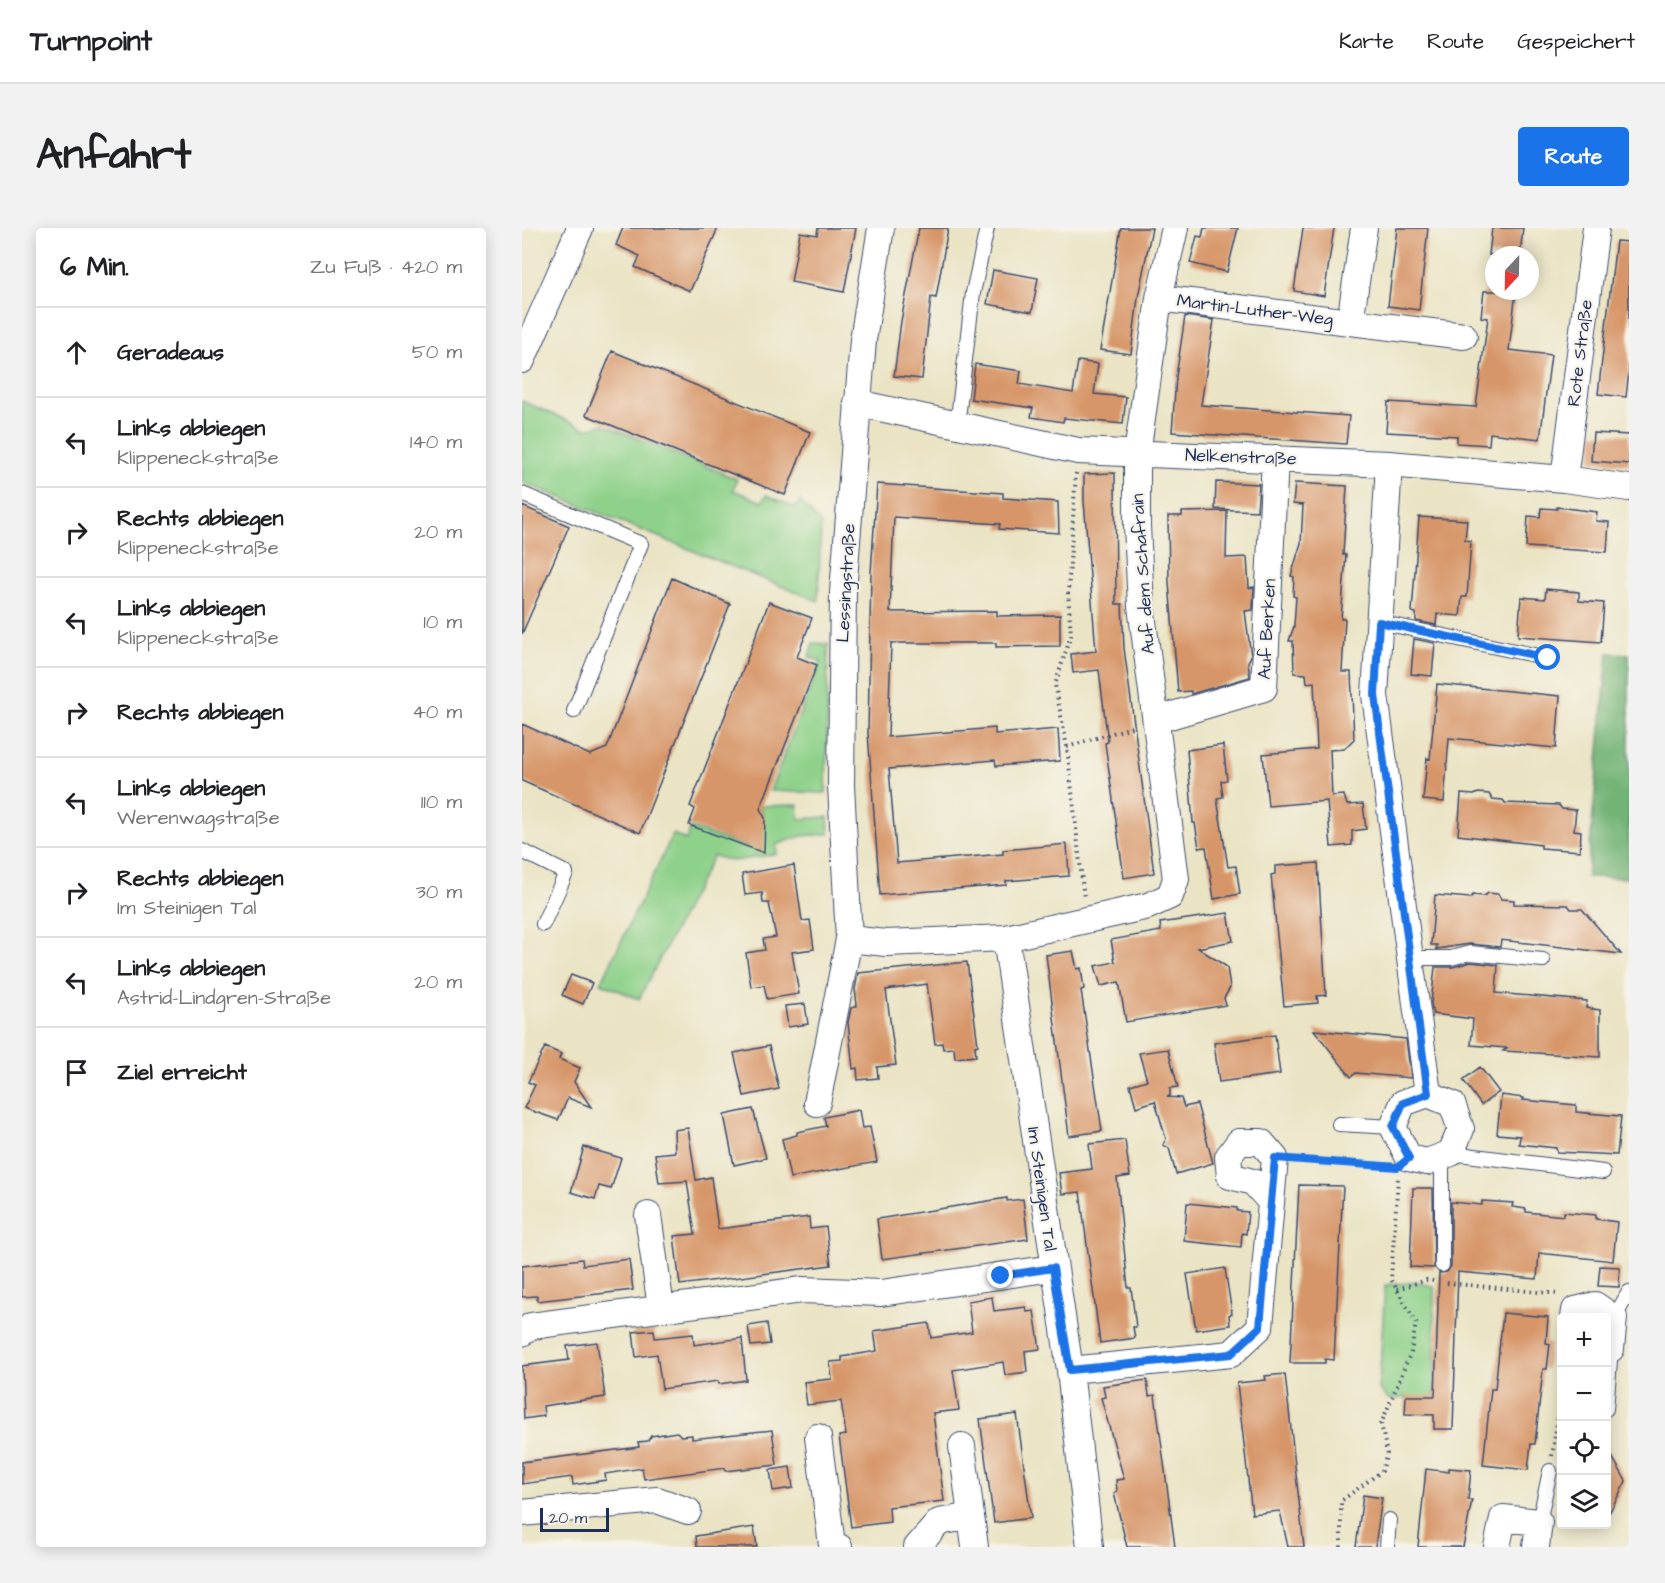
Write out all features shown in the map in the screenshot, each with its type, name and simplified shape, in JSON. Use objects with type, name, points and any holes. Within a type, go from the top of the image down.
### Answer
[{"type":"street","points":[[522,360],[579,228]]},
{"type":"street","name":"Lessingstraße","points":[[817,1103],[849,939],[842,785],[843,592],[863,340],[880,228]]},
{"type":"street","name":"Auf dem Schafrain","points":[[1086,920],[1148,906],[1170,896],[1176,879],[1141,606],[1137,526],[1137,454],[1159,298],[1175,228]]},
{"type":"street","name":"Martin-Luther-Weg","points":[[1350,322],[1364,228]]},
{"type":"street","name":"Rote Straße","points":[[1564,479],[1596,228]]},
{"type":"street","name":"Martin-Luther-Weg","points":[[1159,298],[1464,336]]},
{"type":"street","name":"Nelkenstraße","points":[[857,403],[1078,451],[1389,464],[1564,479],[1629,488]]},
{"type":"street","name":"Auf Berken","points":[[1156,720],[1264,688],[1275,458]]},
{"type":"street","points":[[1389,464],[1375,695],[1428,1094]]},
{"type":"street","points":[[849,939],[886,943],[1006,938],[1086,920]]},
{"type":"street","name":"Im Steinigen Tal","points":[[1006,938],[1053,1268],[1070,1370],[1090,1547]]},
{"type":"street","points":[[1428,1094],[1452,1104],[1461,1128],[1446,1155],[1427,1162],[1409,1158],[1393,1127],[1403,1103],[1428,1094]]},
{"type":"street","points":[[1070,1370],[1231,1354],[1260,1327],[1275,1158],[1261,1142],[1239,1142],[1228,1157],[1230,1176],[1253,1182],[1271,1202]]},
{"type":"street","points":[[648,1215],[661,1308]]},
{"type":"street","points":[[522,1333],[531,1326],[802,1290],[881,1293],[1053,1268]]},
{"type":"street","points":[[1578,1313],[1595,1305],[1607,1313]]},
{"type":"street","points":[[1611,1316],[1614,1318],[1616,1349]]},
{"type":"street","points":[[818,1437],[832,1545],[839,1547]]},
{"type":"street","points":[[962,1446],[975,1547]]},
{"type":"street","points":[[522,1513],[657,1500],[688,1511]]},
{"type":"street","points":[[917,1547],[939,1521],[971,1516]]},
{"type":"street","points":[[1497,1547],[1503,1518],[1539,1522],[1536,1547]]},
{"type":"lane","points":[[957,426],[973,293],[987,228]]},
{"type":"lane","points":[[522,494],[641,544],[574,711]]},
{"type":"lane","points":[[1379,622],[1548,658]]},
{"type":"lane","points":[[522,851],[566,873],[543,924]]},
{"type":"lane","points":[[1410,958],[1451,958],[1470,953],[1543,960]]},
{"type":"lane","points":[[1339,1124],[1393,1127]]},
{"type":"lane","points":[[1442,1264],[1446,1155],[1603,1172]]},
{"type":"lane","points":[[1614,1318],[1629,1292]]},
{"type":"lane","points":[[1611,1379],[1616,1349]]},
{"type":"lane","points":[[1539,1522],[1550,1471]]},
{"type":"lane","points":[[1387,1547],[1389,1521]]},
{"type":"path","points":[[1078,451],[1068,593],[1071,635],[1054,685],[1067,747],[1086,920]]},
{"type":"path","points":[[1067,747],[1156,720]]},
{"type":"path","points":[[1275,1158],[1398,1167],[1391,1279],[1416,1323],[1411,1352],[1381,1424],[1387,1453],[1382,1471],[1341,1501],[1341,1547]]},
{"type":"path","points":[[1397,1289],[1427,1280],[1577,1296],[1578,1313]]},
{"type":"path","points":[[1550,1471],[1557,1421]]},
{"type":"green space","points":[[522,401],[587,429],[603,424],[737,479],[733,490],[762,502],[766,495],[796,508],[800,501],[821,524],[818,601],[522,482]]},
{"type":"green space","points":[[813,643],[828,644],[826,793],[770,791],[821,661],[809,657]]},
{"type":"green space","points":[[1608,653],[1629,654],[1629,878],[1587,877]]},
{"type":"green space","points":[[798,805],[799,819],[828,817],[829,834],[801,836],[776,845],[777,854],[733,861],[713,856],[639,999],[601,983],[673,834],[686,840],[691,828],[746,847],[757,839],[763,830],[764,819],[759,806]]},
{"type":"green space","points":[[1418,1282],[1434,1287],[1435,1396],[1388,1399],[1379,1389],[1385,1285]]},
{"type":"building","points":[[623,228],[718,228],[690,291],[635,267],[640,256],[616,245]]},
{"type":"building","points":[[818,228],[856,228],[844,292],[791,282],[800,232],[817,235]]},
{"type":"building","points":[[919,228],[948,228],[936,298],[931,297],[922,379],[894,376],[901,321]]},
{"type":"building","points":[[1121,228],[1152,228],[1138,297],[1131,354],[1100,350]]},
{"type":"building","points":[[1204,228],[1238,228],[1227,272],[1190,263],[1197,236],[1202,237]]},
{"type":"building","points":[[1303,228],[1334,228],[1324,296],[1294,291]]},
{"type":"building","points":[[1397,228],[1428,228],[1419,310],[1388,306]]},
{"type":"building","points":[[1492,228],[1523,228],[1521,246],[1490,246]]},
{"type":"building","points":[[1616,241],[1629,242],[1629,371],[1626,397],[1598,394]]},
{"type":"building","points":[[993,270],[1038,278],[1032,312],[987,304]]},
{"type":"building","points":[[1484,291],[1485,300],[1515,300],[1509,350],[1551,355],[1540,439],[1490,433],[1489,445],[1457,443],[1457,436],[1386,432],[1388,402],[1476,407],[1488,318],[1481,317]]},
{"type":"building","points":[[1185,316],[1214,320],[1201,405],[1349,416],[1346,444],[1172,432],[1176,377]]},
{"type":"building","points":[[612,351],[810,432],[785,495],[586,415]]},
{"type":"building","points":[[1078,361],[1098,364],[1094,394],[1126,397],[1123,424],[1064,418],[1063,422],[1031,417],[1033,408],[971,399],[975,364],[1021,371],[1019,384],[1073,393]]},
{"type":"building","points":[[1593,433],[1629,435],[1629,464],[1591,461]]},
{"type":"building","points":[[1115,473],[1116,604],[1122,604],[1124,648],[1154,873],[1124,878],[1105,743],[1108,742],[1099,670],[1073,673],[1071,654],[1096,651],[1084,501],[1084,474]]},
{"type":"building","points":[[1216,482],[1259,484],[1257,511],[1215,509]]},
{"type":"building","points":[[1295,483],[1347,486],[1343,555],[1346,555],[1341,619],[1345,619],[1342,672],[1351,672],[1354,739],[1344,749],[1330,750],[1332,796],[1344,795],[1347,805],[1363,804],[1366,829],[1352,831],[1352,845],[1331,847],[1327,801],[1268,806],[1263,754],[1317,749],[1314,682],[1307,683],[1306,674],[1294,673],[1293,641],[1289,641],[1294,626],[1296,597],[1293,596],[1294,577],[1291,576],[1301,543],[1303,505],[1293,504]]},
{"type":"building","points":[[877,484],[1003,493],[1003,498],[1058,502],[1059,533],[999,529],[1000,524],[894,517],[890,612],[997,611],[997,616],[1060,615],[1060,646],[996,647],[996,643],[891,643],[888,737],[995,728],[995,734],[1058,729],[1060,761],[996,766],[995,760],[889,769],[897,863],[1003,854],[1003,850],[1067,844],[1069,876],[1006,881],[1006,885],[880,895],[868,733],[871,572]]},
{"type":"building","points":[[522,506],[569,526],[522,634]]},
{"type":"building","points":[[1557,507],[1597,512],[1596,521],[1609,522],[1607,552],[1526,547],[1528,516],[1540,517],[1541,508],[1557,509]]},
{"type":"building","points":[[1227,511],[1226,558],[1247,557],[1249,588],[1254,587],[1253,610],[1245,611],[1251,656],[1248,662],[1250,677],[1191,694],[1191,691],[1178,692],[1169,583],[1168,516],[1182,516],[1182,512]]},
{"type":"building","points":[[1419,517],[1467,520],[1465,540],[1471,541],[1467,597],[1462,597],[1460,616],[1437,614],[1436,625],[1416,621],[1416,613],[1412,612]]},
{"type":"building","points":[[672,578],[730,604],[640,833],[522,781],[522,724],[590,755],[607,748]]},
{"type":"building","points":[[1546,589],[1579,592],[1579,601],[1604,603],[1601,642],[1518,636],[1521,597],[1545,599]]},
{"type":"building","points":[[769,602],[812,618],[797,657],[817,665],[760,809],[765,818],[764,853],[689,825],[695,809],[690,806]]},
{"type":"building","points":[[1414,639],[1435,643],[1432,676],[1411,674]]},
{"type":"building","points":[[1437,684],[1560,696],[1556,748],[1449,738],[1444,802],[1423,800],[1427,758],[1430,759]]},
{"type":"building","points":[[1223,745],[1227,780],[1221,781],[1223,797],[1217,798],[1228,867],[1236,866],[1240,894],[1214,899],[1206,847],[1199,848],[1195,823],[1193,823],[1187,750]]},
{"type":"building","points":[[1461,794],[1489,794],[1492,799],[1503,800],[1505,803],[1559,805],[1562,809],[1576,810],[1574,830],[1581,831],[1580,851],[1541,848],[1541,845],[1458,835]]},
{"type":"building","points":[[1318,863],[1326,995],[1317,996],[1318,1003],[1284,1006],[1271,875],[1275,874],[1275,866]]},
{"type":"building","points":[[794,865],[802,921],[810,920],[814,949],[792,952],[799,994],[767,999],[764,985],[751,987],[746,953],[765,950],[763,939],[776,937],[769,903],[763,903],[762,893],[745,895],[742,874]]},
{"type":"building","points":[[1488,893],[1498,894],[1501,899],[1514,900],[1514,904],[1568,905],[1571,909],[1582,909],[1621,954],[1501,940],[1500,947],[1470,944],[1436,949],[1437,945],[1431,945],[1435,895],[1470,898],[1473,895],[1484,896]]},
{"type":"building","points":[[1228,913],[1233,941],[1198,948],[1227,967],[1230,988],[1224,998],[1226,1005],[1126,1022],[1119,982],[1101,986],[1095,966],[1115,962],[1111,940],[1161,931],[1160,923]]},
{"type":"building","points":[[1073,951],[1077,969],[1081,968],[1084,989],[1081,990],[1102,1131],[1069,1136],[1046,955]]},
{"type":"building","points":[[967,962],[978,1045],[975,1046],[976,1056],[955,1058],[954,1048],[943,1049],[942,1043],[935,1044],[927,984],[886,990],[896,1065],[877,1067],[878,1078],[858,1080],[857,1068],[853,1069],[848,1022],[851,1008],[857,1006],[855,989],[858,973]]},
{"type":"building","points":[[1471,962],[1498,965],[1496,993],[1587,1001],[1586,1008],[1600,1010],[1600,1057],[1503,1051],[1507,1048],[1471,1045],[1473,1019],[1433,1014],[1431,1003],[1435,967],[1453,967]]},
{"type":"building","points":[[571,975],[592,983],[583,1004],[562,995]]},
{"type":"building","points":[[805,1004],[808,1024],[788,1027],[785,1006]]},
{"type":"building","points":[[1314,1030],[1406,1039],[1411,1078],[1356,1073],[1351,1077]]},
{"type":"building","points":[[1275,1035],[1280,1074],[1219,1082],[1214,1043]]},
{"type":"building","points":[[769,1046],[779,1089],[744,1096],[734,1053]]},
{"type":"building","points":[[545,1047],[561,1054],[559,1059],[580,1068],[574,1082],[591,1107],[568,1098],[558,1120],[524,1108],[535,1085],[528,1082]]},
{"type":"building","points":[[1168,1049],[1178,1087],[1170,1088],[1170,1096],[1167,1097],[1181,1098],[1184,1107],[1197,1104],[1213,1163],[1176,1174],[1169,1148],[1163,1145],[1166,1139],[1155,1101],[1136,1107],[1130,1085],[1147,1080],[1139,1053]]},
{"type":"building","points":[[1480,1067],[1499,1092],[1481,1105],[1463,1080]]},
{"type":"building","points":[[1501,1095],[1524,1098],[1523,1100],[1576,1105],[1576,1112],[1621,1116],[1617,1155],[1557,1152],[1556,1148],[1519,1144],[1520,1136],[1497,1134]]},
{"type":"building","points":[[753,1109],[766,1158],[734,1165],[724,1115]]},
{"type":"building","points":[[859,1110],[862,1128],[870,1127],[877,1162],[790,1178],[782,1139],[797,1135],[797,1132],[826,1126],[824,1117]]},
{"type":"building","points":[[688,1128],[696,1180],[711,1177],[718,1229],[809,1217],[810,1229],[826,1227],[831,1265],[680,1285],[674,1236],[695,1234],[687,1181],[659,1183],[655,1154],[675,1152],[674,1130]]},
{"type":"building","points":[[1125,1140],[1130,1176],[1117,1178],[1128,1288],[1131,1288],[1136,1327],[1133,1327],[1135,1338],[1100,1343],[1080,1192],[1062,1194],[1059,1173],[1092,1169],[1089,1144]]},
{"type":"building","points":[[584,1147],[621,1158],[611,1189],[599,1186],[595,1199],[571,1192]]},
{"type":"building","points":[[1299,1185],[1343,1186],[1334,1360],[1325,1359],[1325,1363],[1290,1363]]},
{"type":"building","points":[[1413,1188],[1433,1188],[1434,1268],[1410,1267]]},
{"type":"building","points":[[1007,1198],[1007,1201],[1023,1199],[1028,1239],[882,1259],[877,1219]]},
{"type":"building","points":[[1482,1201],[1513,1203],[1512,1207],[1526,1209],[1526,1212],[1564,1216],[1564,1212],[1596,1215],[1596,1219],[1617,1222],[1613,1261],[1539,1253],[1537,1279],[1458,1272],[1453,1429],[1434,1429],[1434,1415],[1405,1414],[1406,1396],[1435,1396],[1439,1273],[1447,1272],[1451,1266],[1451,1202],[1482,1205]]},
{"type":"building","points":[[1187,1203],[1237,1208],[1237,1211],[1248,1212],[1246,1234],[1242,1233],[1241,1247],[1184,1241]]},
{"type":"building","points":[[582,1259],[583,1265],[629,1259],[633,1290],[537,1301],[537,1296],[522,1297],[522,1266]]},
{"type":"building","points":[[1600,1266],[1620,1267],[1619,1287],[1598,1286]]},
{"type":"building","points":[[1225,1268],[1232,1314],[1229,1315],[1230,1325],[1196,1330],[1187,1274]]},
{"type":"building","points":[[992,1297],[994,1311],[1026,1307],[1027,1312],[1034,1311],[1040,1349],[1025,1351],[1027,1372],[1005,1375],[1003,1362],[953,1370],[959,1410],[933,1413],[944,1501],[889,1507],[890,1522],[851,1527],[839,1436],[846,1435],[841,1401],[807,1405],[804,1382],[832,1379],[830,1362],[842,1361],[842,1357],[877,1351],[874,1331],[929,1323],[931,1338],[972,1332],[968,1301]]},
{"type":"building","points":[[1503,1313],[1548,1317],[1546,1343],[1550,1344],[1547,1369],[1543,1369],[1535,1444],[1531,1444],[1528,1470],[1483,1465],[1491,1389],[1495,1389]]},
{"type":"building","points":[[767,1323],[770,1344],[751,1346],[748,1326]]},
{"type":"building","points":[[654,1330],[655,1338],[693,1334],[694,1345],[742,1338],[746,1380],[719,1384],[718,1381],[662,1389],[657,1354],[636,1357],[633,1332]]},
{"type":"building","points":[[597,1342],[605,1397],[543,1406],[544,1416],[524,1419],[522,1366],[569,1360],[567,1346]]},
{"type":"building","points":[[1285,1374],[1304,1547],[1288,1547],[1280,1511],[1252,1514],[1237,1383],[1266,1380],[1265,1376]]},
{"type":"building","points":[[1147,1380],[1149,1396],[1155,1395],[1175,1547],[1127,1547],[1114,1493],[1117,1491],[1116,1480],[1124,1479],[1101,1398],[1105,1397],[1103,1386]]},
{"type":"building","points":[[1017,1414],[1031,1518],[994,1523],[980,1419]]},
{"type":"building","points":[[772,1430],[777,1465],[725,1471],[725,1468],[644,1479],[642,1468],[605,1474],[606,1480],[573,1485],[572,1477],[522,1484],[522,1462],[639,1447],[638,1442],[648,1441],[651,1436],[677,1432],[681,1436],[692,1435],[692,1439]]},
{"type":"building","points":[[1611,1455],[1626,1481],[1611,1510]]},
{"type":"building","points":[[790,1467],[793,1488],[773,1491],[770,1470]]},
{"type":"building","points":[[1449,1468],[1471,1470],[1468,1500],[1472,1500],[1463,1547],[1418,1547],[1426,1469],[1449,1472]]},
{"type":"building","points":[[1363,1495],[1382,1498],[1375,1547],[1356,1547]]},
{"type":"building","points":[[754,1527],[757,1547],[697,1547],[696,1536]]},
{"type":"route","points":[[1001,1276],[1053,1268],[1070,1370],[1231,1354],[1260,1327],[1275,1158],[1398,1167],[1409,1158],[1393,1127],[1403,1103],[1428,1094],[1375,695],[1379,622],[1548,658]]}]
